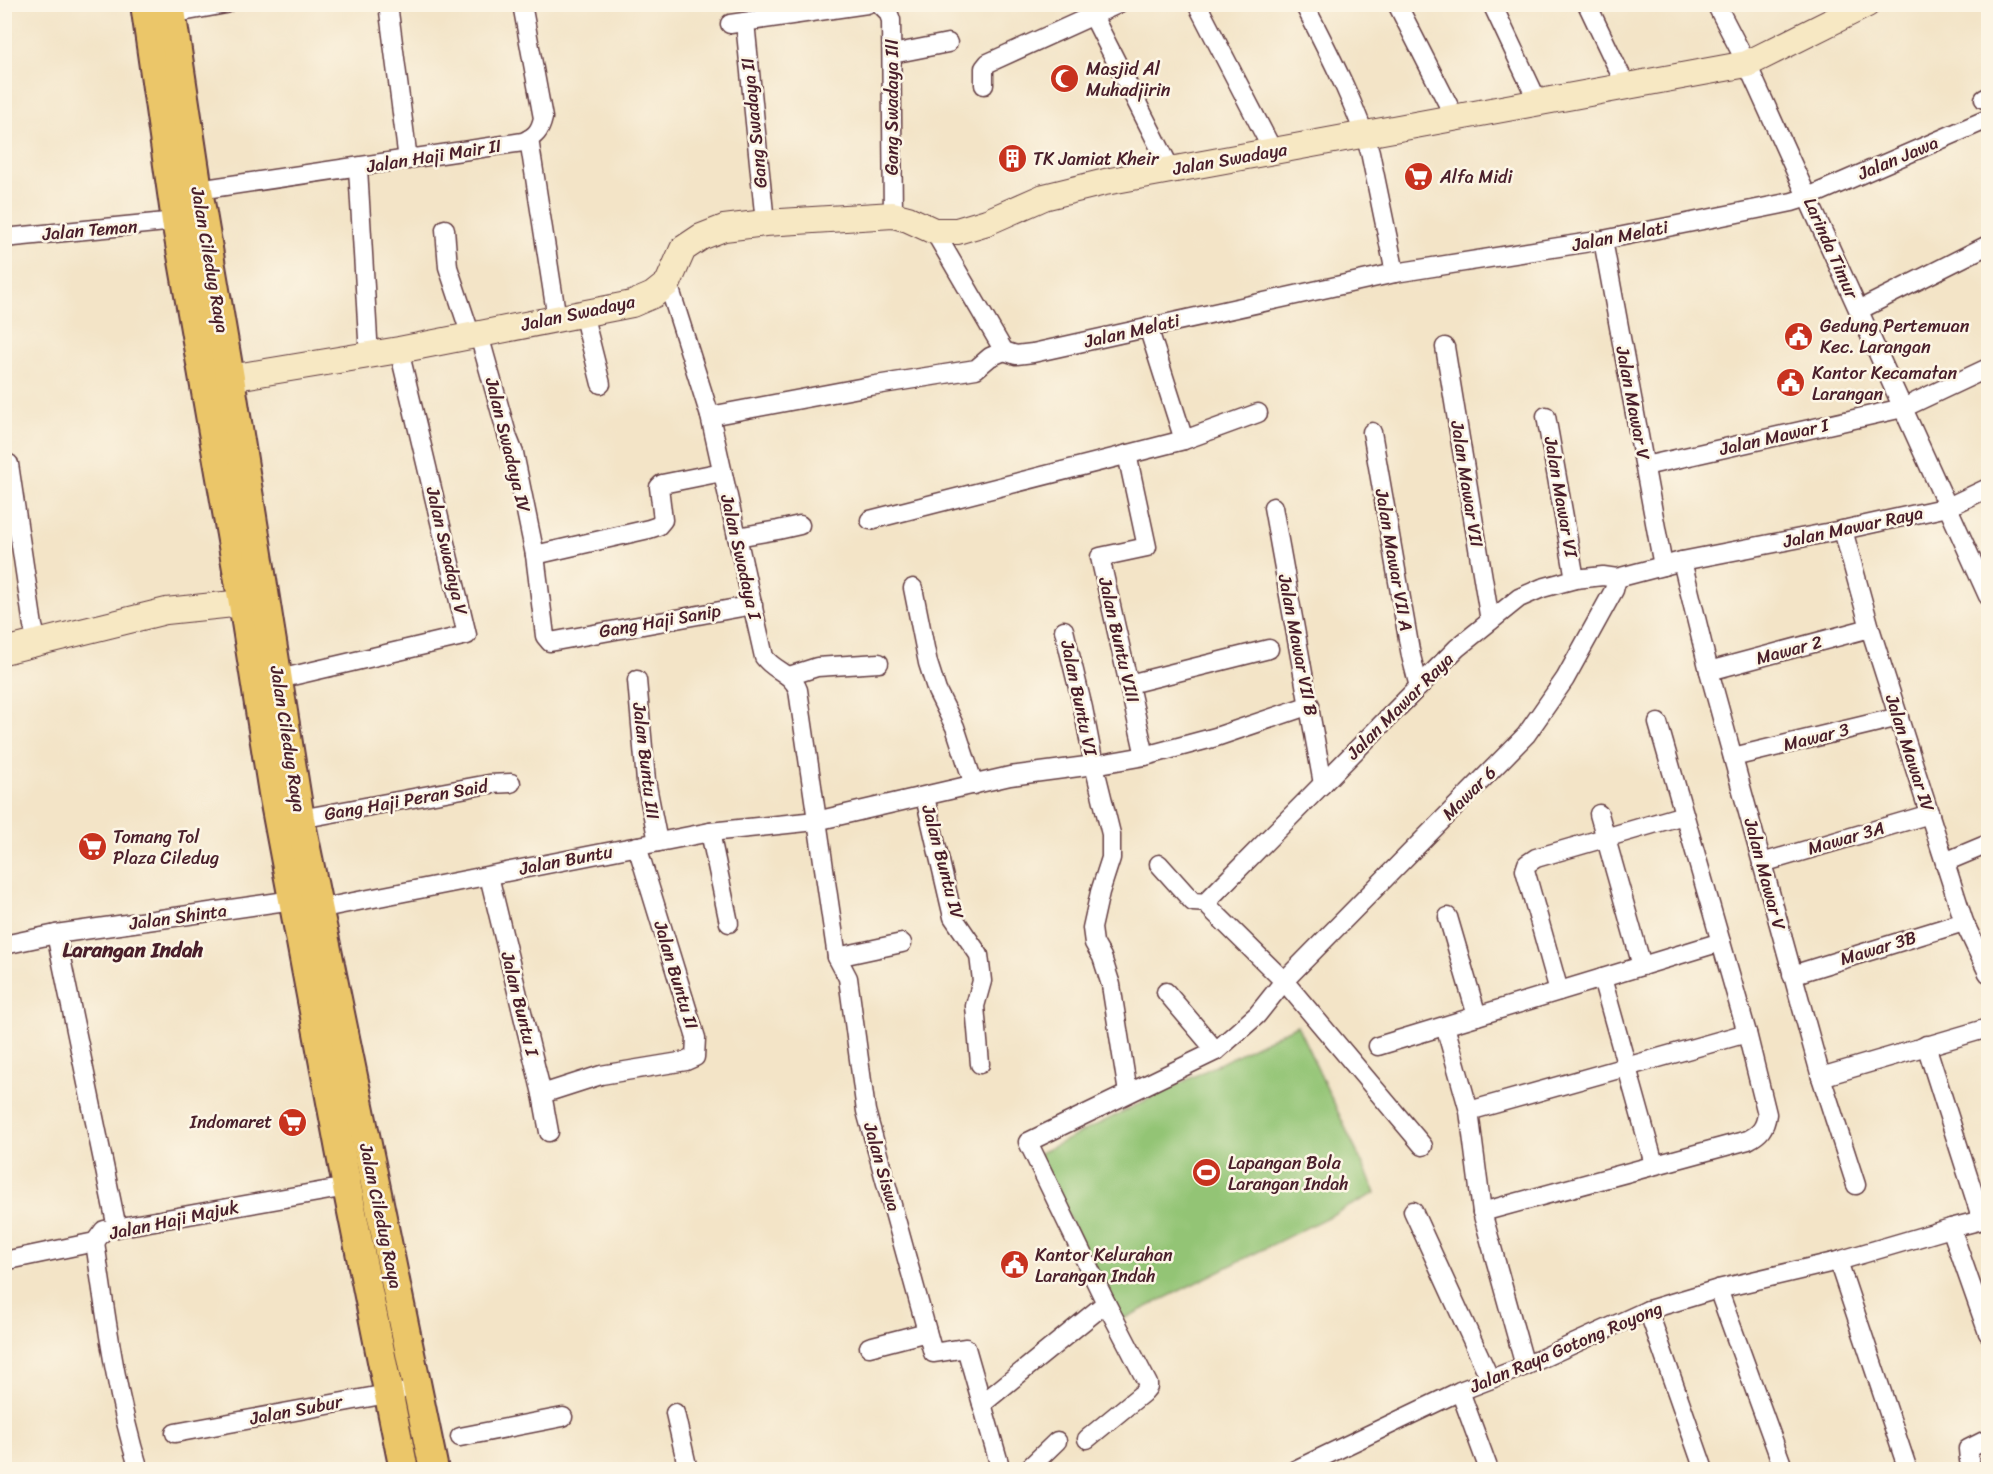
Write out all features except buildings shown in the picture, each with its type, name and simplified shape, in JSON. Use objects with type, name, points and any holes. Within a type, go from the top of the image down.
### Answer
[{"type":"main road","name":"Jalan Ciledug Raya","points":[[158,10],[198,190],[230,378],[300,819],[305,901],[347,1187],[404,1470]]},
{"type":"main road","name":"Jalan Ciledug Raya","points":[[158,10],[176,221],[243,603],[273,794],[305,901],[395,1285],[414,1376],[441,1448]]},
{"type":"main road","points":[[368,1291],[395,1285]]},
{"type":"main road","points":[[386,1382],[414,1376]]},
{"type":"street","points":[[158,10],[226,4]]},
{"type":"street","points":[[388,4],[408,160]]},
{"type":"street","points":[[522,4],[543,118],[537,134],[529,139],[557,319]]},
{"type":"street","name":"Gang Swadaya III","points":[[880,4],[888,12],[891,20],[893,215]]},
{"type":"street","points":[[984,85],[984,68],[988,63],[1090,11],[1118,4]]},
{"type":"street","points":[[1197,4],[1272,152]]},
{"type":"street","points":[[1304,4],[1337,70],[1365,134],[1395,273]]},
{"type":"street","points":[[1397,4],[1455,118]]},
{"type":"street","points":[[1492,4],[1538,102]]},
{"type":"street","points":[[1587,4],[1626,86]]},
{"type":"street","name":"Larinda Timur","points":[[1716,4],[1747,64],[1989,596]]},
{"type":"street","name":"Gang Swadaya II","points":[[765,223],[737,23],[862,5]]},
{"type":"street","name":"Jalan Swadaya","points":[[230,378],[369,356],[632,304],[653,295],[669,283],[683,249],[701,237],[724,228],[765,223],[893,215],[908,219],[933,231],[957,231],[987,222],[1044,197],[1105,182],[1747,64],[1853,8]]},
{"type":"street","points":[[1090,11],[1171,170]]},
{"type":"street","points":[[892,54],[948,43]]},
{"type":"street","name":"Jalan Jawa","points":[[1808,197],[1989,119]]},
{"type":"street","name":"Jalan Haji Mair II","points":[[198,190],[358,168],[523,142],[529,139]]},
{"type":"street","points":[[358,168],[369,356]]},
{"type":"street","name":"Jalan Melati","points":[[1004,351],[1016,355],[1033,353],[1395,273],[1603,240],[1808,197]]},
{"type":"street","name":"Jalan Teman","points":[[4,238],[176,221]]},
{"type":"street","name":"Jalan Swadaya IV","points":[[445,229],[448,267],[475,336],[514,453],[535,555],[545,636],[550,642],[567,638]]},
{"type":"street","points":[[710,416],[976,369],[990,357],[1004,351],[933,231]]},
{"type":"street","name":"Jalan Mawar V","points":[[1603,240],[1663,566]]},
{"type":"street","points":[[1858,310],[1989,245]]},
{"type":"street","name":"Jalan Swadaya I","points":[[669,283],[710,416],[764,657],[768,663],[789,676]]},
{"type":"street","points":[[584,314],[601,384]]},
{"type":"street","points":[[1148,327],[1184,440]]},
{"type":"street","name":"Jalan Mawar VII","points":[[1445,347],[1490,621]]},
{"type":"street","name":"Jalan Swadaya V","points":[[279,679],[467,635],[399,350]]},
{"type":"street","name":"Jalan Mawar I","points":[[1645,466],[1903,408],[1989,368]]},
{"type":"street","points":[[870,520],[1184,440],[1258,413]]},
{"type":"street","name":"Jalan Mawar VI","points":[[1546,416],[1575,579]]},
{"type":"street","name":"Jalan Mawar VII A","points":[[1372,432],[1411,656],[1419,687]]},
{"type":"street","name":"Jalan Buntu VIII","points":[[1127,454],[1147,548],[1100,557],[1145,756]]},
{"type":"street","points":[[9,464],[33,626],[38,644]]},
{"type":"street","points":[[535,555],[658,526],[663,520],[659,487],[662,484],[722,472]]},
{"type":"street","name":"Jalan Mawar Raya","points":[[1209,903],[1209,899],[1457,648],[1519,598],[1542,588],[1575,579],[1603,576],[1617,578],[1682,561],[1948,507],[1989,488]]},
{"type":"street","name":"Jalan Mawar VII B","points":[[1273,507],[1323,784]]},
{"type":"street","points":[[737,537],[800,525]]},
{"type":"street","name":"Jalan Mawar IV","points":[[1843,530],[1870,628],[1964,922],[1989,973]]},
{"type":"street","name":"Jalan Mawar V","points":[[1682,561],[1709,671],[1792,975],[1821,1077],[1856,1185]]},
{"type":"street","name":"Mawar 6","points":[[1106,1303],[1028,1142],[1215,1051],[1257,1015],[1284,981],[1526,735],[1565,679],[1614,590],[1617,578]]},
{"type":"street","points":[[913,588],[936,692],[955,726],[974,785]]},
{"type":"street","points":[[4,651],[166,611],[243,603]]},
{"type":"street","name":"Gang Haji Sanip","points":[[567,638],[753,605]]},
{"type":"street","name":"Mawar 2","points":[[1709,671],[1870,628]]},
{"type":"street","name":"Jalan Buntu VI","points":[[1064,630],[1111,834],[1111,858],[1092,928],[1094,943],[1102,957],[1111,985],[1128,1093]]},
{"type":"street","points":[[1129,684],[1269,650]]},
{"type":"street","points":[[816,821],[798,690],[789,676],[817,666],[879,663]]},
{"type":"street","name":"Jalan Buntu III","points":[[637,680],[646,781],[658,842]]},
{"type":"street","name":"Jalan Buntu","points":[[305,901],[333,906],[710,832],[816,821],[1010,776],[1145,756],[1216,737],[1310,705]]},
{"type":"street","name":"Mawar 3","points":[[1733,757],[1899,717]]},
{"type":"street","points":[[1482,1212],[1748,1140],[1759,1134],[1765,1125],[1767,1114],[1747,1033],[1658,723]]},
{"type":"street","name":"Gang Haji Peran Said","points":[[300,819],[489,784],[511,783]]},
{"type":"street","name":"Jalan Buntu IV","points":[[925,797],[953,917],[979,955],[982,981],[975,1006],[980,1064]]},
{"type":"street","points":[[1599,814],[1642,966]]},
{"type":"street","name":"Mawar 3A","points":[[1762,863],[1930,814]]},
{"type":"street","points":[[1559,991],[1525,870],[1527,864],[1536,858],[1684,815]]},
{"type":"street","name":"Jalan Siswa","points":[[816,821],[837,957],[848,978],[866,1111],[927,1332],[933,1353],[966,1348],[1001,1470]]},
{"type":"street","points":[[710,832],[729,923]]},
{"type":"street","points":[[1945,862],[1989,844]]},
{"type":"street","name":"Jalan Buntu II","points":[[542,1094],[601,1075],[686,1061],[695,1057],[696,1038],[637,846]]},
{"type":"street","points":[[1159,864],[1193,902],[1209,903],[1210,908],[1284,981],[1423,1146]]},
{"type":"street","name":"Jalan Buntu I","points":[[489,876],[542,1094],[549,1132]]},
{"type":"street","name":"Jalan Shinta","points":[[4,945],[56,934],[305,901]]},
{"type":"street","points":[[1448,917],[1477,1016]]},
{"type":"street","name":"Mawar 3B","points":[[1792,975],[1964,922]]},
{"type":"street","points":[[56,934],[117,1228]]},
{"type":"street","points":[[837,957],[902,942]]},
{"type":"street","points":[[1378,1046],[1721,942]]},
{"type":"street","points":[[1602,978],[1654,1164]]},
{"type":"street","points":[[1166,992],[1215,1051]]},
{"type":"street","points":[[1445,1026],[1469,1111],[1482,1212],[1524,1366]]},
{"type":"street","points":[[1821,1077],[1989,1028]]},
{"type":"street","points":[[1469,1111],[1747,1033]]},
{"type":"street","points":[[1926,1045],[1985,1220]]},
{"type":"street","name":"Jalan Haji Majuk","points":[[4,1261],[95,1242],[104,1230],[347,1187]]},
{"type":"street","points":[[1413,1211],[1490,1380]]},
{"type":"street","name":"Jalan Raya Gotong Royong","points":[[1299,1469],[1460,1391],[1524,1366],[1648,1310],[1718,1289],[1838,1261],[1985,1220]]},
{"type":"street","points":[[1951,1228],[1989,1333]]},
{"type":"street","points":[[95,1242],[108,1332],[126,1425],[139,1470]]},
{"type":"street","points":[[1838,1261],[1908,1470]]},
{"type":"street","points":[[1718,1289],[1784,1470]]},
{"type":"street","points":[[982,1404],[1106,1303],[1148,1387],[1143,1394],[1087,1440]]},
{"type":"street","points":[[1648,1310],[1704,1470]]},
{"type":"street","points":[[869,1347],[927,1332]]},
{"type":"street","name":"Jalan Subur","points":[[176,1433],[386,1382]]},
{"type":"street","points":[[1460,1391],[1489,1470]]},
{"type":"street","points":[[675,1413],[688,1470]]},
{"type":"street","points":[[441,1448],[563,1417]]},
{"type":"street","points":[[1972,1470],[1968,1449],[1989,1439]]},
{"type":"street","points":[[1027,1470],[1057,1441]]},
{"type":"green space","name":"Lapangan Bola Larangan Indah","points":[[1297,1025],[1376,1193],[1119,1321],[1038,1154]]},
{"type":"place","name":"Masjid Al Muhadjirin","points":[[1065,79]]},
{"type":"place","name":"TK Jamiat Kheir","points":[[1012,159]]},
{"type":"place","name":"Alfa Midi","points":[[1419,177]]},
{"type":"place","name":"Gedung Pertemuan Kec. Larangan","points":[[1799,336]]},
{"type":"place","name":"Kantor Kecamatan Larangan","points":[[1791,383]]},
{"type":"place","name":"Tomang Tol Plaza Ciledug","points":[[92,847]]},
{"type":"place","name":"Indomaret","points":[[293,1122]]},
{"type":"place","name":"Lapangan Bola Larangan Indah","points":[[1207,1173]]},
{"type":"place","name":"Kantor Kelurahan Larangan Indah","points":[[1014,1265]]},
{"type":"district","name":"Larangan Indah","points":[[133,950]]}]
